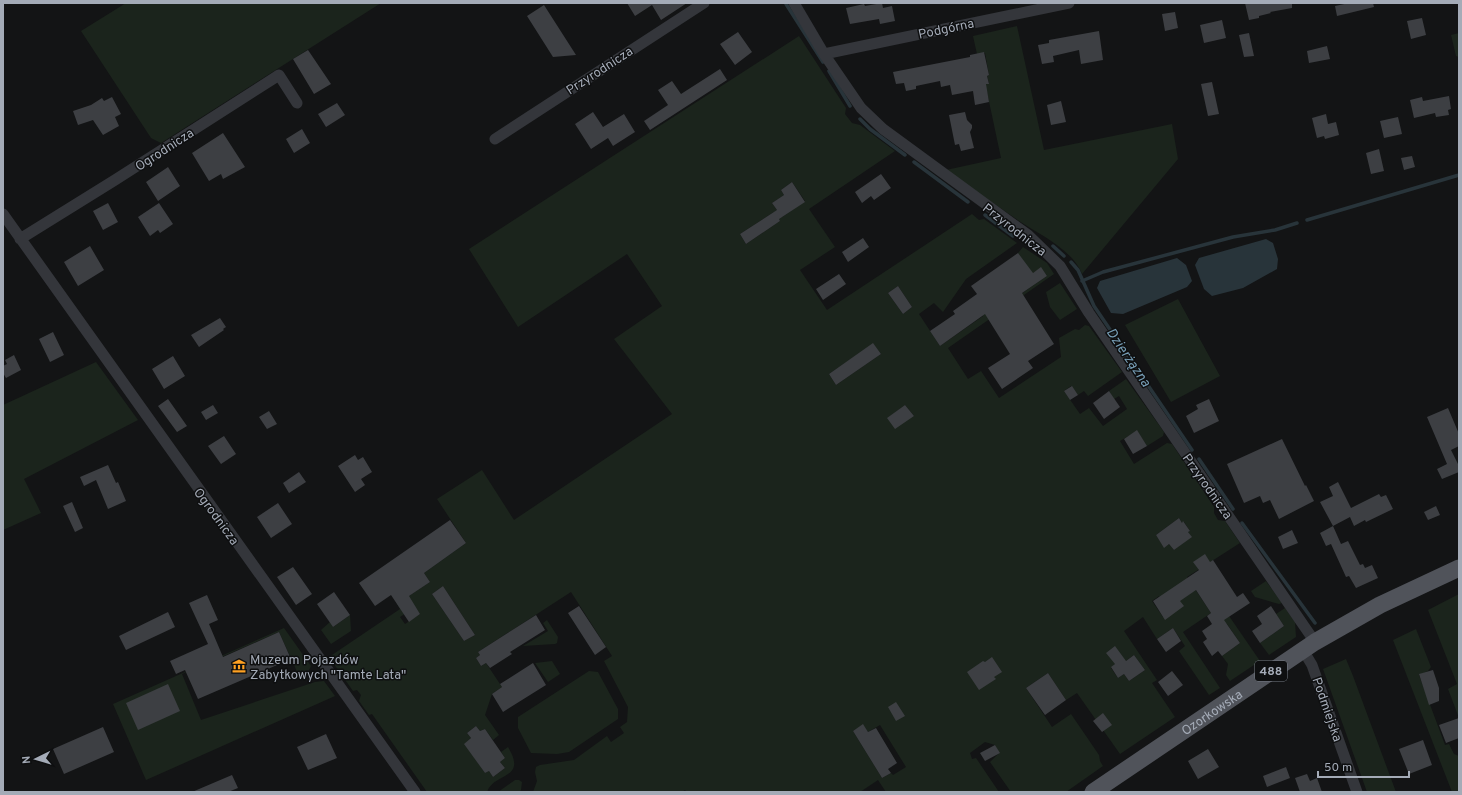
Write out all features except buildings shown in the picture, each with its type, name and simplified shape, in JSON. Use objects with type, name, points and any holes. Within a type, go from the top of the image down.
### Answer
[{"type":"main road","name":"Ozorkowska","points":[[1093,792],[1309,646],[1386,603],[1459,568]]},
{"type":"street","name":"Przyrodnicza","points":[[495,138],[704,3]]},
{"type":"street","name":"Przyrodnicza","points":[[794,3],[824,54],[861,108],[883,129],[1028,236],[1060,266],[1089,313],[1309,646]]},
{"type":"street","name":"Podgórna","points":[[824,54],[1069,3]]},
{"type":"street","name":"Ogrodnicza","points":[[20,239],[279,75],[297,102]]},
{"type":"street","name":"Ogrodnicza","points":[[3,214],[414,792]]},
{"type":"street","name":"Podmiejska","points":[[1309,646],[1312,665],[1357,792]]},
{"type":"shaded area","points":[[126,3],[381,3],[161,143],[151,138],[81,31]]},
{"type":"shaded area","points":[[1017,26],[1044,150],[1172,124],[1178,159],[1082,274],[1078,265],[1055,243],[1019,221],[946,170],[1001,158],[987,92],[984,85],[989,83],[985,53],[977,54],[973,36]]},
{"type":"shaded area","points":[[1459,33],[1459,57],[1456,56],[1451,35]]},
{"type":"shaded area","points":[[799,36],[846,108],[845,114],[852,123],[860,125],[895,151],[809,209],[835,247],[800,270],[827,310],[972,214],[979,220],[984,219],[1017,243],[966,279],[943,312],[934,303],[919,314],[940,346],[983,316],[979,310],[996,311],[1047,276],[1041,268],[995,298],[1018,253],[1023,247],[1047,263],[1054,274],[948,348],[968,379],[981,371],[999,398],[1061,357],[1059,338],[1075,329],[1079,330],[1085,325],[1089,326],[1122,372],[1088,396],[1084,391],[1078,395],[1071,386],[1064,391],[1080,414],[1089,408],[1103,426],[1127,409],[1119,396],[1114,399],[1109,391],[1126,379],[1164,432],[1163,436],[1147,446],[1137,431],[1120,441],[1134,464],[1167,443],[1172,444],[1214,507],[1214,513],[1218,520],[1225,521],[1240,543],[1187,577],[1211,613],[1183,632],[1220,688],[1209,695],[1179,651],[1185,646],[1173,628],[1157,639],[1143,617],[1124,631],[1157,680],[1152,683],[1175,717],[1120,754],[1077,693],[1066,700],[1048,673],[1026,688],[1052,727],[1071,714],[1099,755],[1103,766],[1066,792],[1011,792],[990,762],[999,753],[995,745],[985,742],[970,753],[972,759],[976,758],[999,792],[886,792],[878,780],[860,792],[687,792],[685,790],[682,792],[533,792],[537,781],[535,772],[536,767],[540,765],[574,760],[607,736],[611,742],[624,733],[620,727],[627,722],[628,707],[604,661],[612,656],[571,592],[478,652],[480,655],[476,658],[481,666],[486,663],[502,687],[492,694],[485,715],[499,735],[493,740],[485,729],[480,731],[476,726],[467,733],[471,738],[465,744],[485,773],[489,771],[493,777],[505,768],[500,762],[505,758],[501,752],[508,747],[513,758],[514,765],[512,770],[496,781],[487,792],[427,792],[372,714],[369,715],[359,701],[361,695],[357,690],[353,691],[329,657],[400,609],[397,604],[430,582],[424,573],[466,543],[437,499],[482,470],[514,520],[672,414],[614,339],[662,306],[627,254],[518,327],[469,249]],"holes":[[[792,182],[805,201],[782,217],[772,203],[784,195],[781,190]],[[774,212],[780,221],[746,244],[740,234]],[[898,286],[912,307],[903,314],[888,293]],[[873,344],[881,354],[836,385],[829,374]],[[905,405],[914,416],[888,418]],[[1179,518],[1182,523],[1184,522],[1190,531],[1188,532],[1191,537],[1174,550],[1169,544],[1164,547],[1156,535]],[[443,586],[475,635],[464,641],[432,594]],[[1159,596],[1170,612],[1163,617],[1152,601]],[[415,607],[420,614],[405,624],[400,617]],[[1134,655],[1145,670],[1129,681],[1124,674],[1118,678],[1111,668],[1116,663],[1119,666]],[[863,725],[868,732],[880,725],[906,767],[893,775],[891,773],[882,778],[853,731]]]},
{"type":"shaded area","points":[[1266,239],[1273,243],[1278,259],[1277,269],[1243,288],[1212,296],[1204,289],[1195,265],[1199,258]]},
{"type":"shaded area","points":[[1177,258],[1186,265],[1192,281],[1187,287],[1123,314],[1111,313],[1097,288],[1100,281]]},
{"type":"shaded area","points":[[1060,283],[1077,309],[1060,320],[1050,307],[1046,292]]},
{"type":"shaded area","points":[[1178,299],[1220,376],[1171,402],[1125,325]]},
{"type":"shaded area","points":[[96,362],[138,420],[24,479],[41,513],[3,530],[3,405]]},
{"type":"shaded area","points":[[1266,581],[1282,603],[1279,604],[1255,597],[1251,591]]},
{"type":"shaded area","points":[[1459,594],[1459,718],[1448,689],[1457,684],[1428,610]]},
{"type":"shaded area","points":[[1285,608],[1295,622],[1296,637],[1269,655],[1260,643],[1284,626],[1276,614]]},
{"type":"shaded area","points":[[1227,613],[1260,661],[1230,681],[1226,675],[1228,664],[1222,656],[1240,643],[1227,624],[1217,621]]},
{"type":"shaded area","points":[[350,615],[351,631],[331,644],[321,630],[330,622],[333,627]]},
{"type":"shaded area","points":[[547,620],[558,637],[557,643],[523,646],[548,631],[543,623]]},
{"type":"shaded area","points":[[284,628],[311,666],[308,672],[299,676],[279,632],[182,674],[201,720],[315,682],[324,681],[335,696],[146,780],[113,704]]},
{"type":"shaded area","points":[[1416,629],[1431,667],[1428,671],[1419,675],[1445,745],[1449,744],[1454,754],[1459,756],[1459,792],[1452,792],[1393,640]]},
{"type":"shaded area","points":[[1346,659],[1396,792],[1367,792],[1323,669]]},
{"type":"shaded area","points":[[552,661],[560,674],[548,682],[535,663]]},
{"type":"shaded area","points":[[589,671],[598,672],[618,709],[618,719],[569,752],[557,754],[531,753],[518,728],[518,717]]},
{"type":"shaded area","points":[[515,780],[522,782],[521,790],[519,792],[498,792]]},
{"type":"waterway","name":"Dzierżązna","points":[[786,4],[823,62]]},
{"type":"waterway","name":"Dzierżązna","points":[[829,71],[850,106]]},
{"type":"waterway","name":"Dzierżązna","points":[[860,119],[870,129],[905,155]]},
{"type":"waterway","name":"Dzierżązna","points":[[914,162],[968,202]]},
{"type":"waterway","points":[[1307,220],[1459,175]]},
{"type":"waterway","name":"Dzierżązna","points":[[985,215],[1013,236]]},
{"type":"waterway","points":[[1082,281],[1103,272],[1233,237],[1275,230],[1297,223]]},
{"type":"waterway","name":"Dzierżązna","points":[[1053,246],[1064,256]]},
{"type":"waterway","name":"Dzierżązna","points":[[1071,262],[1078,270],[1094,306],[1192,450]]},
{"type":"waterway","name":"Dzierżązna","points":[[1199,459],[1233,509]]},
{"type":"waterway","name":"Dzierżązna","points":[[1242,523],[1315,623]]},
{"type":"place","name":"Muzeum Pojazdów Zabytkowych \"Tamte Lata\"","points":[[239,666]]}]
